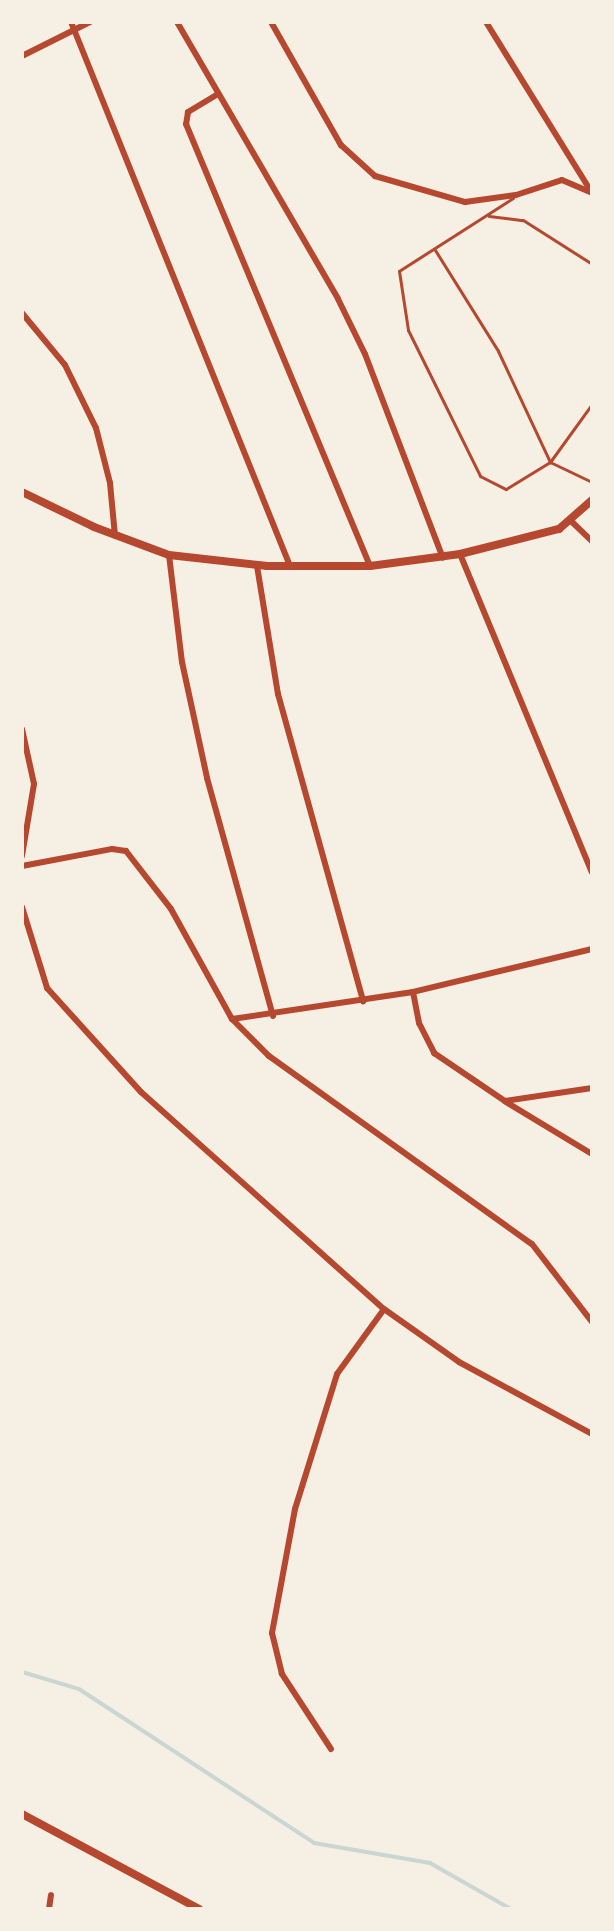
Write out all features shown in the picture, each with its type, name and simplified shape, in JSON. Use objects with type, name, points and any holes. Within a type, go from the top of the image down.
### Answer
[{"type":"street","points":[[22,56],[73,25],[90,22]]},
{"type":"street","points":[[177,22],[352,326],[443,558]]},
{"type":"street","points":[[271,22],[341,145],[362,168],[400,187],[453,200],[516,195],[562,180],[592,193]]},
{"type":"street","points":[[486,22],[592,193]]},
{"type":"street","points":[[73,25],[116,142],[290,566]]},
{"type":"street","points":[[218,94],[188,112],[186,124],[370,566]]},
{"type":"street","points":[[22,313],[65,365],[96,428],[110,483],[115,536]]},
{"type":"street","points":[[22,492],[115,536],[169,555],[257,566],[370,566],[443,558],[537,538],[571,521],[592,500]]},
{"type":"street","points":[[571,521],[592,541]]},
{"type":"street","points":[[460,554],[592,872]]},
{"type":"street","points":[[169,555],[182,662],[207,778],[273,1016]]},
{"type":"street","points":[[257,566],[278,694],[363,1001]]},
{"type":"street","points":[[22,729],[34,784],[22,856]]},
{"type":"street","points":[[22,866],[112,849],[126,851],[171,909],[232,1019],[281,1065],[532,1244],[592,1322]]},
{"type":"street","points":[[22,907],[34,958],[60,1008],[141,1092],[384,1309],[459,1362],[592,1434]]},
{"type":"street","points":[[232,1019],[273,1016],[413,992],[592,949]]},
{"type":"street","points":[[413,992],[419,1023],[434,1053],[592,1154]]},
{"type":"street","points":[[505,1101],[592,1088]]},
{"type":"street","points":[[331,1749],[282,1674],[272,1633],[295,1509],[337,1374],[384,1309]]},
{"type":"street","points":[[22,1814],[199,1909]]},
{"type":"street","points":[[49,1909],[51,1895]]},
{"type":"lane","points":[[516,195],[399,271],[408,330],[480,476],[506,489],[550,462],[592,404]]},
{"type":"lane","points":[[488,215],[523,220],[592,264]]},
{"type":"lane","points":[[435,249],[498,351],[550,462],[592,482]]},
{"type":"waterway","points":[[22,1672],[79,1689],[314,1843],[430,1863],[511,1909]]}]
